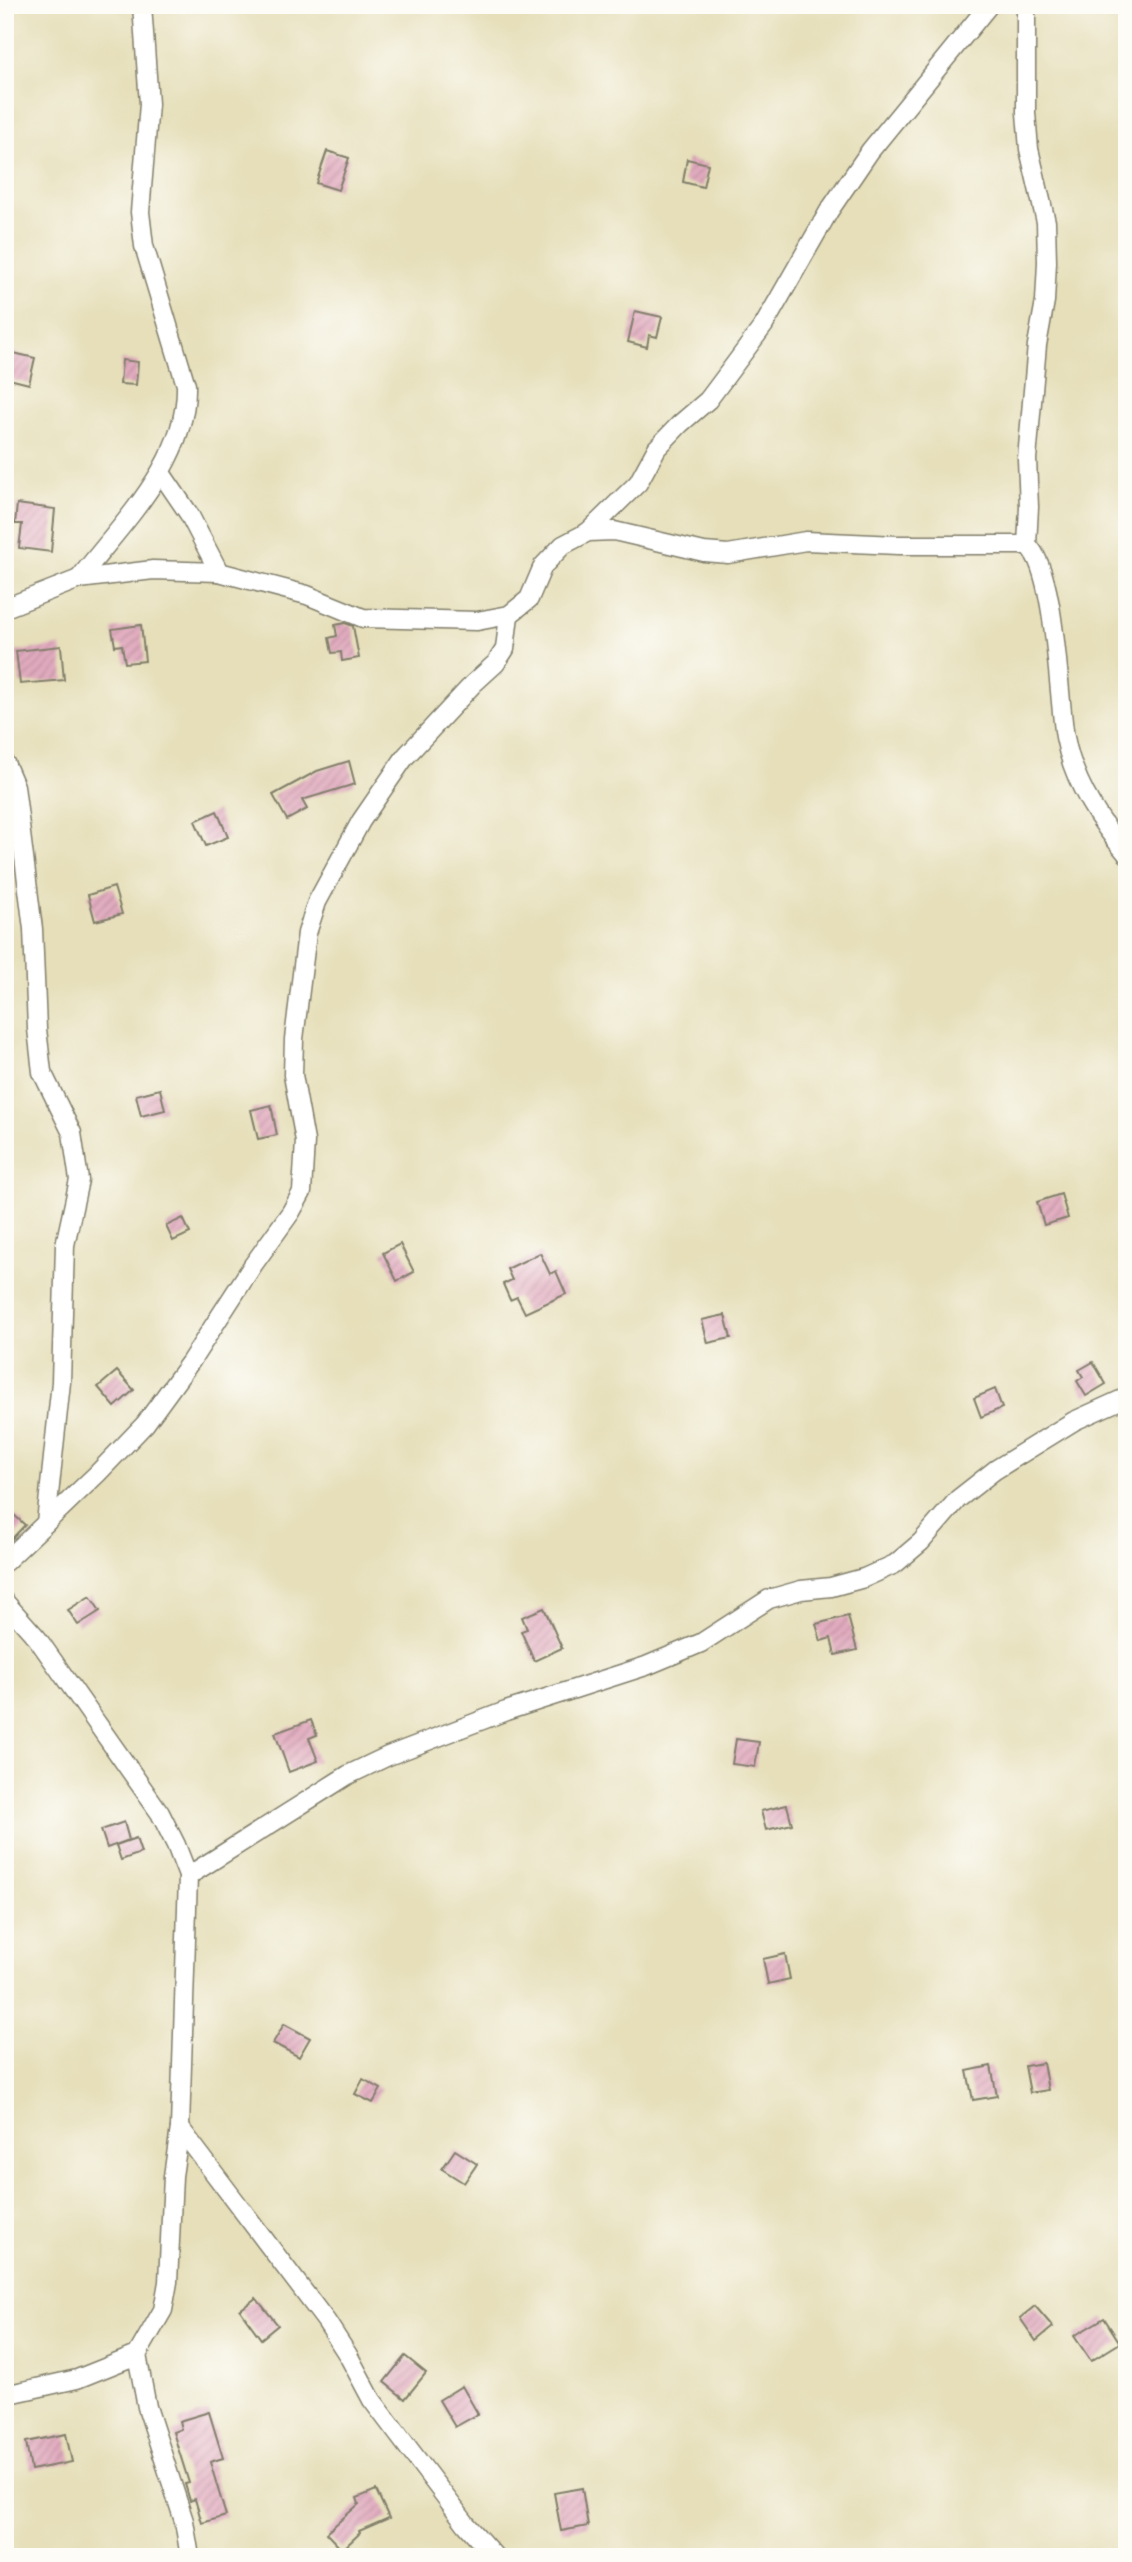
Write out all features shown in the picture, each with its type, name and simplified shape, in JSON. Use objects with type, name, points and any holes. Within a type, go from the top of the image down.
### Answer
[{"type":"street","points":[[79,579],[161,473],[182,426],[187,405],[186,386],[144,246],[139,212],[149,104],[142,5]]},
{"type":"street","points":[[5,608],[79,579],[153,570],[219,572],[307,595],[363,618],[477,621],[509,615],[529,598],[542,566],[563,545],[588,532],[638,483],[657,448],[708,400],[764,325],[835,201],[870,152],[989,5]]},
{"type":"street","points":[[1026,5],[1028,137],[1046,222],[1047,262],[1027,459],[1027,545]]},
{"type":"street","points":[[161,473],[189,514],[219,572]]},
{"type":"street","points":[[588,532],[614,531],[704,552],[728,554],[806,541],[898,545],[1027,545],[1034,551],[1047,598],[1061,687],[1065,737],[1082,789],[1104,827],[1127,854]]},
{"type":"street","points":[[5,1562],[145,1424],[191,1361],[302,1192],[305,1141],[293,1075],[307,933],[317,902],[361,821],[405,757],[496,663],[505,649],[509,615]]},
{"type":"street","points":[[5,763],[15,786],[33,929],[37,1029],[42,1072],[72,1133],[79,1180],[65,1245],[61,1382],[46,1523]]},
{"type":"street","points":[[188,1876],[348,1775],[388,1756],[506,1711],[646,1666],[701,1643],[769,1599],[864,1578],[895,1564],[921,1542],[958,1499],[995,1470],[1074,1421],[1127,1397]]},
{"type":"street","points":[[5,1602],[37,1638],[160,1813],[188,1876],[180,2128],[173,2176],[169,2282],[163,2310],[137,2355],[77,2379],[5,2395]]},
{"type":"street","points":[[180,2128],[326,2321],[372,2400],[466,2524],[495,2557]]},
{"type":"street","points":[[137,2355],[147,2407],[184,2521],[190,2557]]},
{"type":"building","points":[[327,151],[349,158],[338,190],[316,183]]},
{"type":"building","points":[[687,159],[708,164],[703,187],[683,182]]},
{"type":"building","points":[[635,311],[662,317],[657,337],[649,335],[647,347],[628,342]]},
{"type":"building","points":[[5,351],[35,358],[29,384],[5,378]]},
{"type":"building","points":[[122,360],[138,362],[136,385],[120,384]]},
{"type":"building","points":[[17,504],[55,509],[51,552],[19,548],[22,524],[15,524]]},
{"type":"building","points":[[345,623],[353,626],[359,658],[342,661],[341,652],[332,653],[329,638],[337,636],[335,625]]},
{"type":"building","points":[[141,625],[145,661],[125,663],[122,645],[115,646],[112,629]]},
{"type":"building","points":[[61,646],[64,680],[20,684],[16,651]]},
{"type":"building","points":[[349,761],[355,784],[302,800],[307,809],[287,820],[273,795],[317,771]]},
{"type":"building","points":[[217,811],[228,837],[206,846],[195,821]]},
{"type":"building","points":[[114,887],[122,914],[95,921],[88,895]]},
{"type":"building","points":[[160,1089],[165,1110],[141,1116],[136,1095]]},
{"type":"building","points":[[271,1105],[277,1135],[258,1139],[251,1110]]},
{"type":"building","points":[[1061,1194],[1068,1218],[1044,1225],[1037,1202]]},
{"type":"building","points":[[183,1218],[190,1233],[173,1241],[166,1226]]},
{"type":"building","points":[[400,1244],[414,1272],[397,1281],[383,1253]]},
{"type":"building","points":[[540,1253],[550,1274],[556,1271],[566,1294],[525,1313],[517,1297],[510,1300],[503,1284],[512,1280],[507,1269]]},
{"type":"building","points":[[725,1315],[731,1338],[708,1343],[702,1320]]},
{"type":"building","points":[[1093,1362],[1106,1384],[1086,1396],[1077,1381],[1083,1377],[1079,1370]]},
{"type":"building","points":[[117,1371],[134,1390],[115,1407],[98,1387]]},
{"type":"building","points":[[995,1389],[1002,1408],[981,1417],[974,1398]]},
{"type":"building","points":[[13,1514],[25,1525],[5,1546],[5,1523]]},
{"type":"building","points":[[90,1596],[100,1611],[78,1625],[68,1610]]},
{"type":"building","points":[[544,1608],[562,1648],[534,1661],[521,1631],[527,1629],[522,1617]]},
{"type":"building","points":[[848,1616],[857,1650],[835,1655],[831,1638],[821,1641],[816,1624]]},
{"type":"building","points":[[311,1720],[317,1735],[309,1738],[318,1761],[289,1772],[275,1733]]},
{"type":"building","points":[[736,1739],[759,1742],[755,1767],[732,1764]]},
{"type":"building","points":[[787,1805],[792,1824],[766,1830],[761,1811]]},
{"type":"building","points":[[124,1822],[129,1840],[107,1848],[101,1830]]},
{"type":"building","points":[[136,1838],[141,1853],[121,1860],[116,1845]]},
{"type":"building","points":[[785,1954],[790,1979],[768,1984],[763,1959]]},
{"type":"building","points":[[284,2024],[310,2038],[299,2057],[273,2043]]},
{"type":"building","points":[[1043,2063],[1048,2090],[1030,2093],[1025,2066]]},
{"type":"building","points":[[991,2066],[997,2096],[973,2100],[967,2071]]},
{"type":"building","points":[[363,2079],[381,2089],[373,2103],[355,2094]]},
{"type":"building","points":[[455,2150],[477,2164],[464,2183],[442,2169]]},
{"type":"building","points":[[256,2298],[278,2325],[261,2339],[240,2310]]},
{"type":"building","points":[[1035,2306],[1053,2327],[1036,2341],[1020,2318]]},
{"type":"building","points":[[1104,2318],[1120,2343],[1091,2361],[1074,2336]]},
{"type":"building","points":[[405,2356],[426,2373],[405,2399],[384,2382]]},
{"type":"building","points":[[462,2386],[478,2414],[455,2427],[439,2400]]},
{"type":"building","points":[[209,2412],[223,2458],[210,2462],[226,2516],[202,2523],[195,2499],[190,2501],[185,2484],[189,2483],[173,2432],[181,2429],[179,2421]]},
{"type":"building","points":[[66,2434],[72,2462],[31,2470],[26,2442]]},
{"type":"building","points":[[582,2488],[588,2526],[561,2531],[554,2493]]},
{"type":"building","points":[[376,2490],[389,2518],[359,2531],[342,2550],[326,2533],[359,2504],[357,2498]]}]
